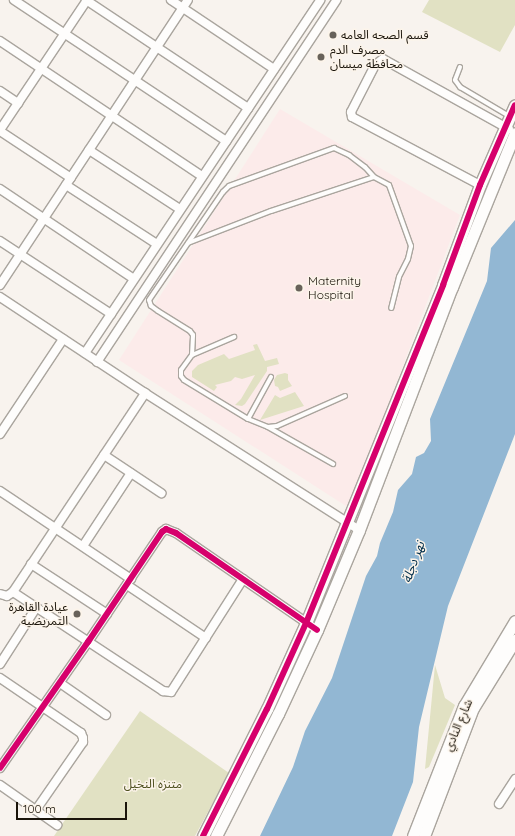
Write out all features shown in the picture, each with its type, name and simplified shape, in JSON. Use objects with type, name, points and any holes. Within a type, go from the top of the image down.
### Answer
[{"type":"street","points":[[14,0],[226,141]]},
{"type":"street","points":[[157,244],[68,182],[0,130],[86,0],[248,108]]},
{"type":"street","points":[[171,0],[274,68]]},
{"type":"street","points":[[0,285],[188,0]]},
{"type":"street","points":[[85,353],[320,0]]},
{"type":"street","points":[[97,362],[337,0]]},
{"type":"street","points":[[0,41],[202,176]]},
{"type":"street","points":[[216,836],[278,714],[359,530],[452,287],[515,133],[383,59],[375,65],[350,112],[352,117],[480,185]]},
{"type":"street","points":[[0,92],[18,103]]},
{"type":"street","points":[[203,836],[260,723],[306,623],[440,292],[480,185],[504,127],[515,105]]},
{"type":"street","points":[[89,150],[180,209]]},
{"type":"street","points":[[219,152],[231,160]]},
{"type":"street","points":[[0,189],[134,279]]},
{"type":"street","points":[[0,241],[111,314]]},
{"type":"street","points":[[0,297],[145,394],[359,530]]},
{"type":"street","points":[[0,434],[63,339]]},
{"type":"street","points":[[0,594],[7,596],[13,592],[145,394]]},
{"type":"street","points":[[104,456],[161,493]]},
{"type":"street","points":[[83,546],[131,473]]},
{"type":"street","points":[[0,491],[83,546],[129,582],[206,638]]},
{"type":"street","points":[[0,768],[88,642],[162,532],[166,529],[176,533],[316,630]]},
{"type":"street","points":[[31,564],[107,614]]},
{"type":"street","points":[[13,592],[167,692],[171,692],[175,688],[243,579]]},
{"type":"street","points":[[0,664],[36,608]]},
{"type":"street","name":"شارع النادي","points":[[413,836],[464,706],[515,621]]},
{"type":"street","name":"شارع النادي","points":[[424,836],[473,708],[512,652],[515,640]]},
{"type":"street","points":[[0,678],[81,733],[83,738],[83,742],[36,810]]},
{"type":"street","points":[[60,682],[106,715]]},
{"type":"street","points":[[499,804],[515,779]]},
{"type":"street","points":[[0,785],[57,825]]},
{"type":"lane","points":[[460,66],[455,80],[460,87],[510,117]]},
{"type":"lane","points":[[333,464],[268,427],[248,419],[184,380],[181,376],[181,370],[192,355],[194,340],[190,331],[158,311],[149,303],[152,296],[228,186],[325,149],[334,148],[349,155],[365,167],[374,177],[389,185],[410,246],[408,259],[399,277],[391,308]]},
{"type":"lane","points":[[188,243],[271,211],[374,177]]},
{"type":"lane","points":[[192,355],[234,337]]},
{"type":"lane","points":[[248,419],[270,377]]},
{"type":"lane","points":[[268,427],[277,426],[344,396]]},
{"type":"shaded area","name":"Maternity Hospital","points":[[280,109],[460,215],[349,508],[119,360]]},
{"type":"green space","points":[[429,0],[515,0],[515,25],[500,52],[422,12]]},
{"type":"green space","points":[[257,344],[265,361],[277,358],[279,364],[267,367],[267,371],[245,404],[242,406],[235,405],[241,399],[255,375],[242,379],[235,377],[231,381],[215,385],[217,387],[214,391],[192,377],[192,371],[198,365],[224,354],[229,359],[255,350],[253,345]]},
{"type":"green space","points":[[285,373],[288,374],[288,380],[292,386],[280,391],[278,387],[275,386],[274,380],[277,375]]},
{"type":"green space","points":[[295,392],[304,406],[260,420],[275,395],[280,398]]},
{"type":"green space","points":[[435,665],[445,698],[455,705],[429,767],[425,769]]},
{"type":"green space","name":"متنزه النخيل","points":[[140,711],[229,773],[195,836],[54,836]]},
{"type":"water","name":"نهر دجلة","points":[[515,220],[515,434],[448,606],[419,727],[413,782],[392,836],[260,836],[293,767],[305,731],[332,678],[366,576],[377,556],[380,543],[393,512],[398,490],[412,474],[416,457],[424,453],[431,441],[430,419],[487,281],[491,248]]},
{"type":"cycle path","points":[[203,836],[267,709],[306,623],[443,285],[480,185],[515,105]]},
{"type":"cycle path","points":[[0,768],[88,642],[162,532],[166,529],[176,533],[317,630]]},
{"type":"place","name":"قسم الصحه العامه","points":[[333,35]]},
{"type":"place","name":"مصرف الدم محافظة ميسان","points":[[321,57]]},
{"type":"place","name":"Maternity Hospital","points":[[299,288]]},
{"type":"place","name":"عيادة القاهرة التمريضية","points":[[77,614]]}]
